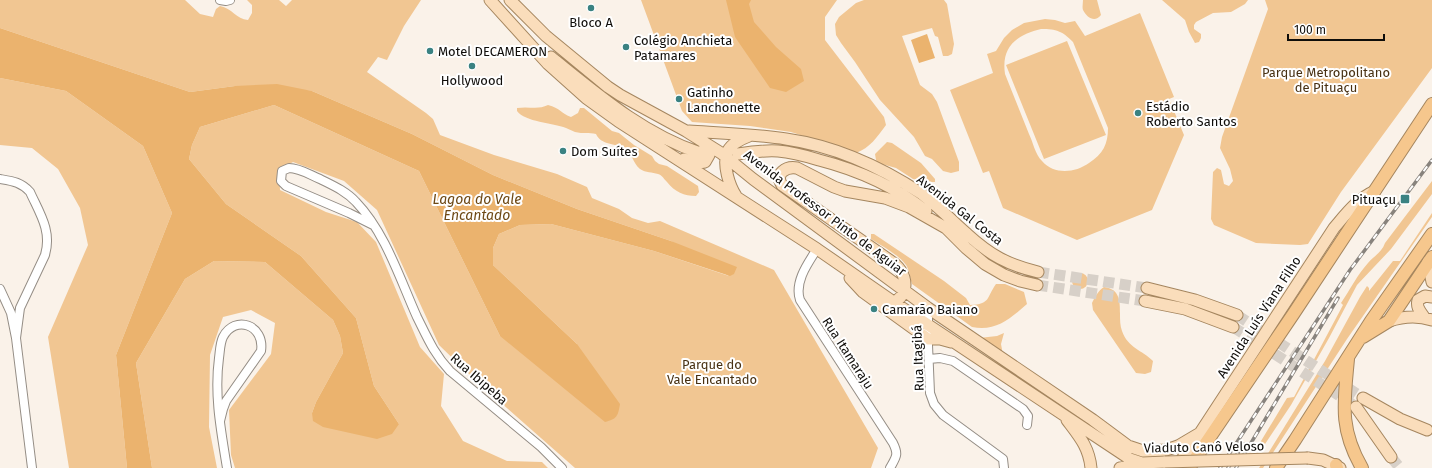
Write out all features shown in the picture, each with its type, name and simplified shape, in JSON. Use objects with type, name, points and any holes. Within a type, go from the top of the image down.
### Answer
[{"type":"highway","name":"Avenida Luís Viana Filho","points":[[1189,468],[1294,313],[1432,104]]},
{"type":"highway","points":[[1276,468],[1371,322],[1432,234]]},
{"type":"highway","points":[[1360,339],[1389,321],[1430,260]]},
{"type":"highway","points":[[1348,357],[1344,400],[1345,423],[1350,444],[1362,468]]},
{"type":"highway","points":[[1287,468],[1295,440]]},
{"type":"main road","points":[[490,0],[548,64],[586,98],[618,121],[817,249],[894,303],[957,343],[1062,414],[1085,444],[1090,457],[1091,468]]},
{"type":"main road","name":"Avenida Professor Pinto de Aguiar","points":[[510,0],[546,36],[608,87],[703,141],[928,308],[1093,420],[1128,446],[1143,451],[1166,450],[1178,446],[1200,433]]},
{"type":"main road","points":[[522,36],[540,48],[597,95],[618,110],[674,144],[700,154]]},
{"type":"main road","name":"Avenida Gal Costa","points":[[686,131],[786,139],[812,144],[855,158],[874,166],[924,196],[986,250],[1017,267],[1038,272]]},
{"type":"main road","points":[[737,197],[727,171],[727,152],[735,143],[743,138],[751,136]]},
{"type":"main road","points":[[670,154],[694,162],[705,162],[709,155],[703,141]]},
{"type":"main road","points":[[738,154],[758,151],[777,151],[796,154],[842,166],[861,173],[894,188],[912,200],[946,228],[985,264],[1020,281],[1038,285]]},
{"type":"main road","points":[[879,304],[886,305],[894,303],[901,298],[905,290],[901,269],[782,185],[779,178],[781,173],[792,167],[802,169],[834,187],[845,191],[885,198],[909,207],[946,228]]},
{"type":"main road","points":[[730,181],[730,178],[735,174],[742,174],[754,179]]},
{"type":"main road","name":"Avenida Luís Viana Filho","points":[[1176,468],[1334,228],[1355,204],[1365,196],[1375,191]]},
{"type":"main road","points":[[833,260],[863,292],[928,339],[940,339],[957,343]]},
{"type":"main road","points":[[1430,260],[1432,282]]},
{"type":"main road","points":[[1147,288],[1195,300],[1237,315]]},
{"type":"main road","points":[[1428,318],[1418,309],[1417,304],[1418,300],[1425,296],[1432,297]]},
{"type":"main road","points":[[1145,301],[1185,310],[1233,327]]},
{"type":"main road","points":[[1389,321],[1407,317],[1428,318]]},
{"type":"main road","points":[[1363,398],[1400,419],[1427,430]]},
{"type":"main road","points":[[1356,407],[1391,457]]},
{"type":"main road","name":"Viaduto Canô Veloso","points":[[1062,414],[1130,458],[1142,463],[1308,458],[1323,460],[1338,467]]},
{"type":"main road","points":[[1120,468],[1142,463]]},
{"type":"street","points":[[220,0],[226,2],[230,0]]},
{"type":"street","name":"Rua Ibipeba","points":[[373,225],[349,212],[286,186],[280,181],[282,172],[289,168],[298,170],[345,193],[355,201],[373,225],[381,237],[423,329],[439,359],[450,371],[540,447],[562,468]]},
{"type":"street","points":[[0,179],[14,181],[26,187],[30,192],[47,231],[47,248],[45,255],[22,304],[19,314],[16,338]]},
{"type":"street","name":"Rua Itamaraju","points":[[817,249],[801,277],[798,288],[798,296],[893,443],[897,451],[897,455],[890,468]]},
{"type":"street","points":[[0,289],[11,314],[16,338],[32,468]]},
{"type":"street","points":[[8,305],[15,306],[22,304]]},
{"type":"street","name":"Rua Itagibá","points":[[928,308],[930,393],[934,404],[943,415],[1003,459],[1004,468]]},
{"type":"street","points":[[220,421],[226,401],[261,351],[261,337],[257,332],[245,325],[232,327],[226,331],[222,339],[216,384],[216,399],[227,468]]},
{"type":"street","points":[[928,359],[940,358],[953,361],[1023,409],[1028,416],[1027,425]]},
{"type":"green space","name":"Parque do Vale Encantado","points":[[0,0],[185,0],[200,14],[213,17],[216,9],[220,6],[228,9],[240,18],[248,20],[252,13],[252,5],[247,0],[279,0],[286,6],[292,0],[421,0],[404,26],[387,60],[378,57],[367,72],[433,119],[440,135],[494,155],[557,174],[587,187],[592,198],[619,209],[632,218],[648,223],[660,221],[774,270],[878,448],[871,468],[575,468],[473,378],[439,345],[377,210],[344,181],[293,162],[279,170],[280,190],[326,212],[357,222],[376,242],[420,347],[444,374],[441,406],[463,441],[507,461],[542,462],[548,468],[235,468],[231,455],[229,410],[271,354],[275,323],[251,310],[223,317],[210,355],[209,427],[217,468],[152,468],[136,363],[185,279],[214,261],[265,262],[333,320],[340,336],[343,353],[316,402],[312,413],[399,424],[374,386],[356,318],[301,256],[226,204],[189,159],[192,145],[200,127],[274,105],[419,171],[500,336],[577,344],[493,265],[493,248],[499,234],[520,225],[551,224],[654,251],[729,276],[671,241],[577,209],[493,175],[412,134],[312,91],[235,86],[190,92],[0,28]]},
{"type":"green space","points":[[641,0],[837,0],[825,17],[825,40],[884,117],[886,125],[869,145],[856,153],[791,132],[750,126],[692,122],[682,111]]},
{"type":"green space","points":[[864,0],[944,0],[947,4],[954,44],[952,54],[943,56],[938,37],[935,36],[932,28],[902,36],[920,85],[932,94],[937,102],[959,162],[959,171],[951,173],[943,171],[932,159],[925,156],[914,137],[880,100],[836,35],[835,24],[839,17],[856,3]]},
{"type":"green space","points":[[1083,0],[1097,0],[1101,15],[1096,19],[1089,17],[1083,10]]},
{"type":"green space","points":[[1162,0],[1248,0],[1245,4],[1231,12],[1213,13],[1196,22],[1194,29],[1201,34],[1201,38],[1199,42],[1195,43],[1185,20]]},
{"type":"green space","name":"Parque Metropolitano de Pituaçu","points":[[1265,0],[1432,0],[1432,68],[1341,192],[1308,244],[1256,243],[1214,225],[1211,219],[1213,172],[1217,168],[1221,170],[1224,184],[1229,186],[1233,181],[1230,169],[1220,148],[1222,137],[1268,9]]},
{"type":"green space","name":"Estádio Roberto Santos","points":[[1140,13],[1174,97],[1169,99],[1184,135],[1152,210],[1077,240],[1003,208],[989,171],[983,173],[950,90],[993,73],[987,54],[996,51],[1004,38],[1012,30],[1024,23],[1045,19],[1065,23],[1075,21],[1085,36]],"holes":[[[1041,29],[1059,31],[1073,42],[1108,128],[1106,144],[1098,156],[1094,160],[1077,169],[1065,171],[1052,169],[1040,158],[1034,148],[1005,74],[1005,56],[1012,44],[1024,35]]]},
{"type":"green space","points":[[1067,41],[1106,135],[1044,159],[1006,65]]},
{"type":"green space","points":[[0,78],[66,91],[143,146],[172,213],[116,355],[127,468],[69,468],[48,337],[88,245],[80,208],[58,169],[32,148],[0,145]]},
{"type":"green space","points":[[548,105],[571,117],[578,113],[580,108],[584,108],[612,131],[619,133],[634,145],[652,156],[659,164],[667,166],[698,186],[699,192],[696,196],[692,196],[677,191],[661,175],[640,169],[629,153],[623,148],[604,142],[598,138],[596,134],[575,132],[560,126],[526,118],[517,111],[517,108],[541,107]]},
{"type":"green space","points":[[887,142],[892,143],[921,163],[935,179],[935,182],[930,182],[924,178],[918,180],[913,179],[896,168],[878,163],[875,154]]},
{"type":"green space","points":[[1432,181],[1432,194],[1391,249],[1357,285],[1291,405],[1261,450],[1258,446],[1287,398],[1294,397],[1343,305],[1341,303],[1364,268],[1382,249]]},
{"type":"green space","points":[[1432,213],[1432,217],[1347,339],[1263,468],[1259,468],[1325,361],[1367,286],[1369,291],[1393,261],[1400,261]]},
{"type":"green space","points":[[871,234],[874,234],[944,281],[966,298],[970,305],[985,302],[996,284],[1005,284],[1024,292],[1027,304],[1014,315],[995,326],[988,328],[972,327],[912,284],[906,265],[897,256],[871,239]]},
{"type":"green space","points":[[1077,273],[1083,273],[1088,278],[1086,287],[1083,289],[1077,289],[1072,284],[1072,278]]},
{"type":"green space","points":[[1104,287],[1111,289],[1119,298],[1120,325],[1122,331],[1132,345],[1153,361],[1151,372],[1145,374],[1136,373],[1093,310],[1092,303],[1098,292]]},
{"type":"green space","points":[[1004,333],[1001,344],[1003,355],[979,338],[997,336]]},
{"type":"water","points":[[726,0],[751,0],[749,4],[754,22],[776,47],[801,69],[804,81],[786,92],[770,88],[735,37]]},
{"type":"water","name":"Lagoa do Vale Encantado","points":[[0,28],[190,92],[235,86],[277,84],[312,91],[412,134],[493,175],[577,209],[671,241],[737,267],[734,274],[730,276],[654,251],[551,224],[520,225],[499,234],[493,248],[493,265],[577,344],[620,404],[616,416],[612,420],[605,422],[500,336],[419,171],[274,105],[200,127],[192,145],[189,159],[226,204],[301,256],[356,318],[374,386],[399,424],[392,434],[377,439],[323,427],[313,421],[312,413],[316,402],[343,353],[340,336],[333,320],[265,262],[214,261],[185,279],[136,363],[152,468],[127,468],[116,355],[172,213],[143,146],[66,91],[0,78]]},
{"type":"water","points":[[927,34],[935,58],[919,63],[911,40]]},
{"type":"tunnel","points":[[1038,272],[1147,288]]},
{"type":"tunnel","points":[[1037,285],[1145,301]]},
{"type":"tunnel","points":[[1237,315],[1363,398]]},
{"type":"tunnel","points":[[1233,327],[1352,404]]},
{"type":"tunnel","points":[[1391,457],[1400,468]]},
{"type":"railway","points":[[1220,468],[1350,270],[1432,160]]},
{"type":"railway","points":[[1236,468],[1338,298]]},
{"type":"railway","points":[[1228,468],[1244,444]]},
{"type":"place","name":"Bloco A","points":[[591,8]]},
{"type":"place","name":"Colégio Anchieta Patamares","points":[[626,47]]},
{"type":"place","name":"Motel DECAMERON","points":[[430,51]]},
{"type":"place","name":"Hollywood","points":[[472,66]]},
{"type":"place","name":"Gatinho Lanchonette","points":[[679,99]]},
{"type":"place","name":"Estádio Roberto Santos","points":[[1138,113]]},
{"type":"place","name":"Dom Suítes","points":[[563,151]]},
{"type":"place","name":"Pituaçu","points":[[1405,199]]},
{"type":"place","name":"Camarão Baiano","points":[[874,309]]}]
